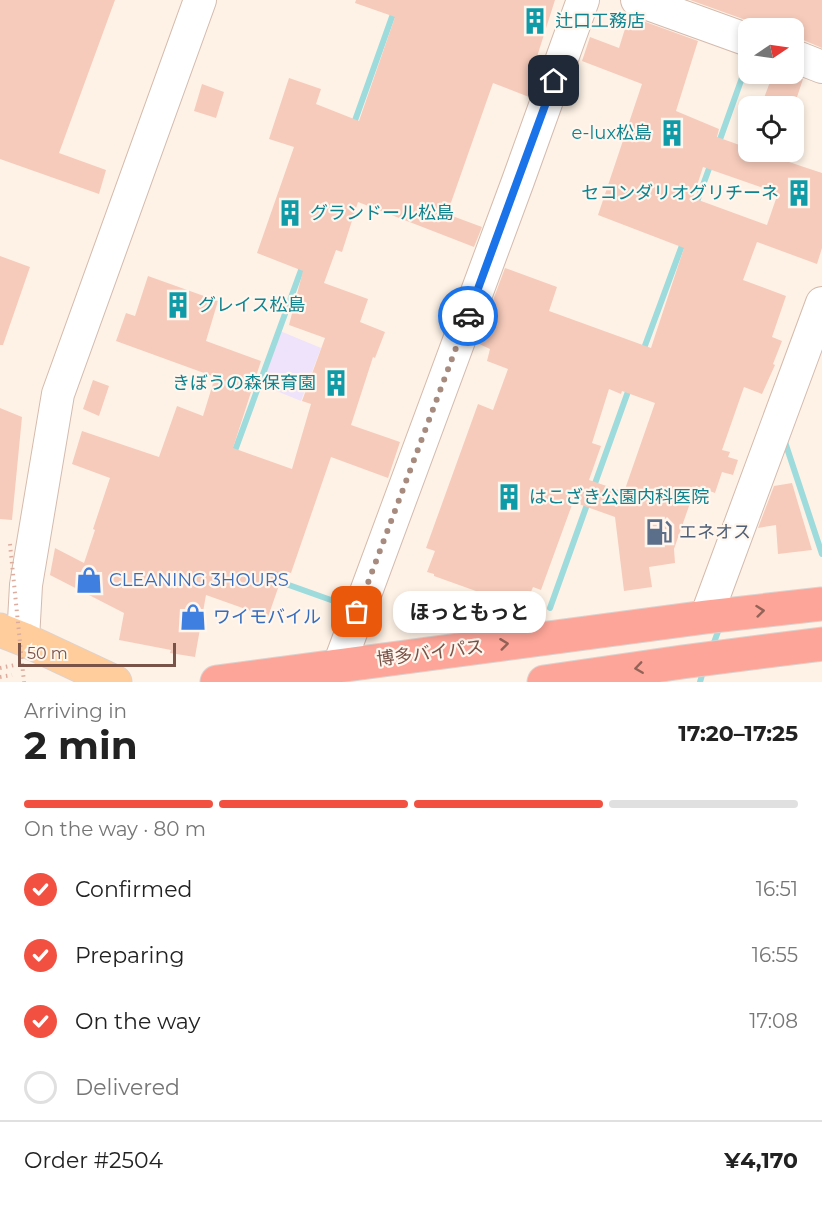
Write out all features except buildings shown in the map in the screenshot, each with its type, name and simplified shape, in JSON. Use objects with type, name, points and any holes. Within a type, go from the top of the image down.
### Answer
[{"type":"highway","name":"博多バイパス","points":[[218,682],[706,617],[822,604]]},
{"type":"highway","points":[[544,682],[679,672],[822,644]]},
{"type":"main road","points":[[15,644],[115,682]]},
{"type":"street","points":[[15,644],[58,393],[200,0]]},
{"type":"street","points":[[339,665],[583,0]]},
{"type":"street","points":[[637,0],[738,36]]},
{"type":"street","points":[[804,60],[822,67]]},
{"type":"street","points":[[706,617],[822,303]]},
{"type":"path","points":[[10,544],[15,644],[24,682]]},
{"type":"path","points":[[0,668],[15,644]]},
{"type":"path","points":[[0,677],[12,675]]},
{"type":"shaded area","points":[[280,331],[321,348],[301,401],[262,385]]},
{"type":"waterway","points":[[353,126],[398,0]]},
{"type":"waterway","points":[[718,145],[740,84]]},
{"type":"waterway","points":[[695,207],[711,163]]},
{"type":"waterway","points":[[643,351],[684,240]]},
{"type":"waterway","points":[[233,456],[304,262]]},
{"type":"waterway","points":[[593,489],[630,386]]},
{"type":"waterway","points":[[785,442],[822,554]]},
{"type":"waterway","points":[[550,608],[589,499]]},
{"type":"waterway","points":[[272,579],[345,605]]},
{"type":"waterway","points":[[712,648],[720,626]]},
{"type":"waterway","points":[[700,682],[704,668]]},
{"type":"way so far","points":[[357,612],[468,316]]},
{"type":"place","name":"辻口工務店","points":[[535,21]]},
{"type":"place","name":"e-lux松島","points":[[672,133]]},
{"type":"place","name":"セコンダリオグリチーネ","points":[[799,193]]},
{"type":"place","name":"グランドール松島","points":[[290,213]]},
{"type":"place","name":"グレイス松島","points":[[178,305]]},
{"type":"place","name":"きぼうの森保育園","points":[[336,383]]},
{"type":"place","name":"はこざき公園内科医院","points":[[509,497]]},
{"type":"place","name":"エネオス","points":[[659,532]]},
{"type":"place","name":"CLEANING 3HOURS","points":[[89,580]]},
{"type":"place","name":"ほっともっと","points":[[357,612]]},
{"type":"place","name":"ワイモバイル","points":[[193,617]]},
{"type":"route","points":[[468,316],[554,81]]}]
